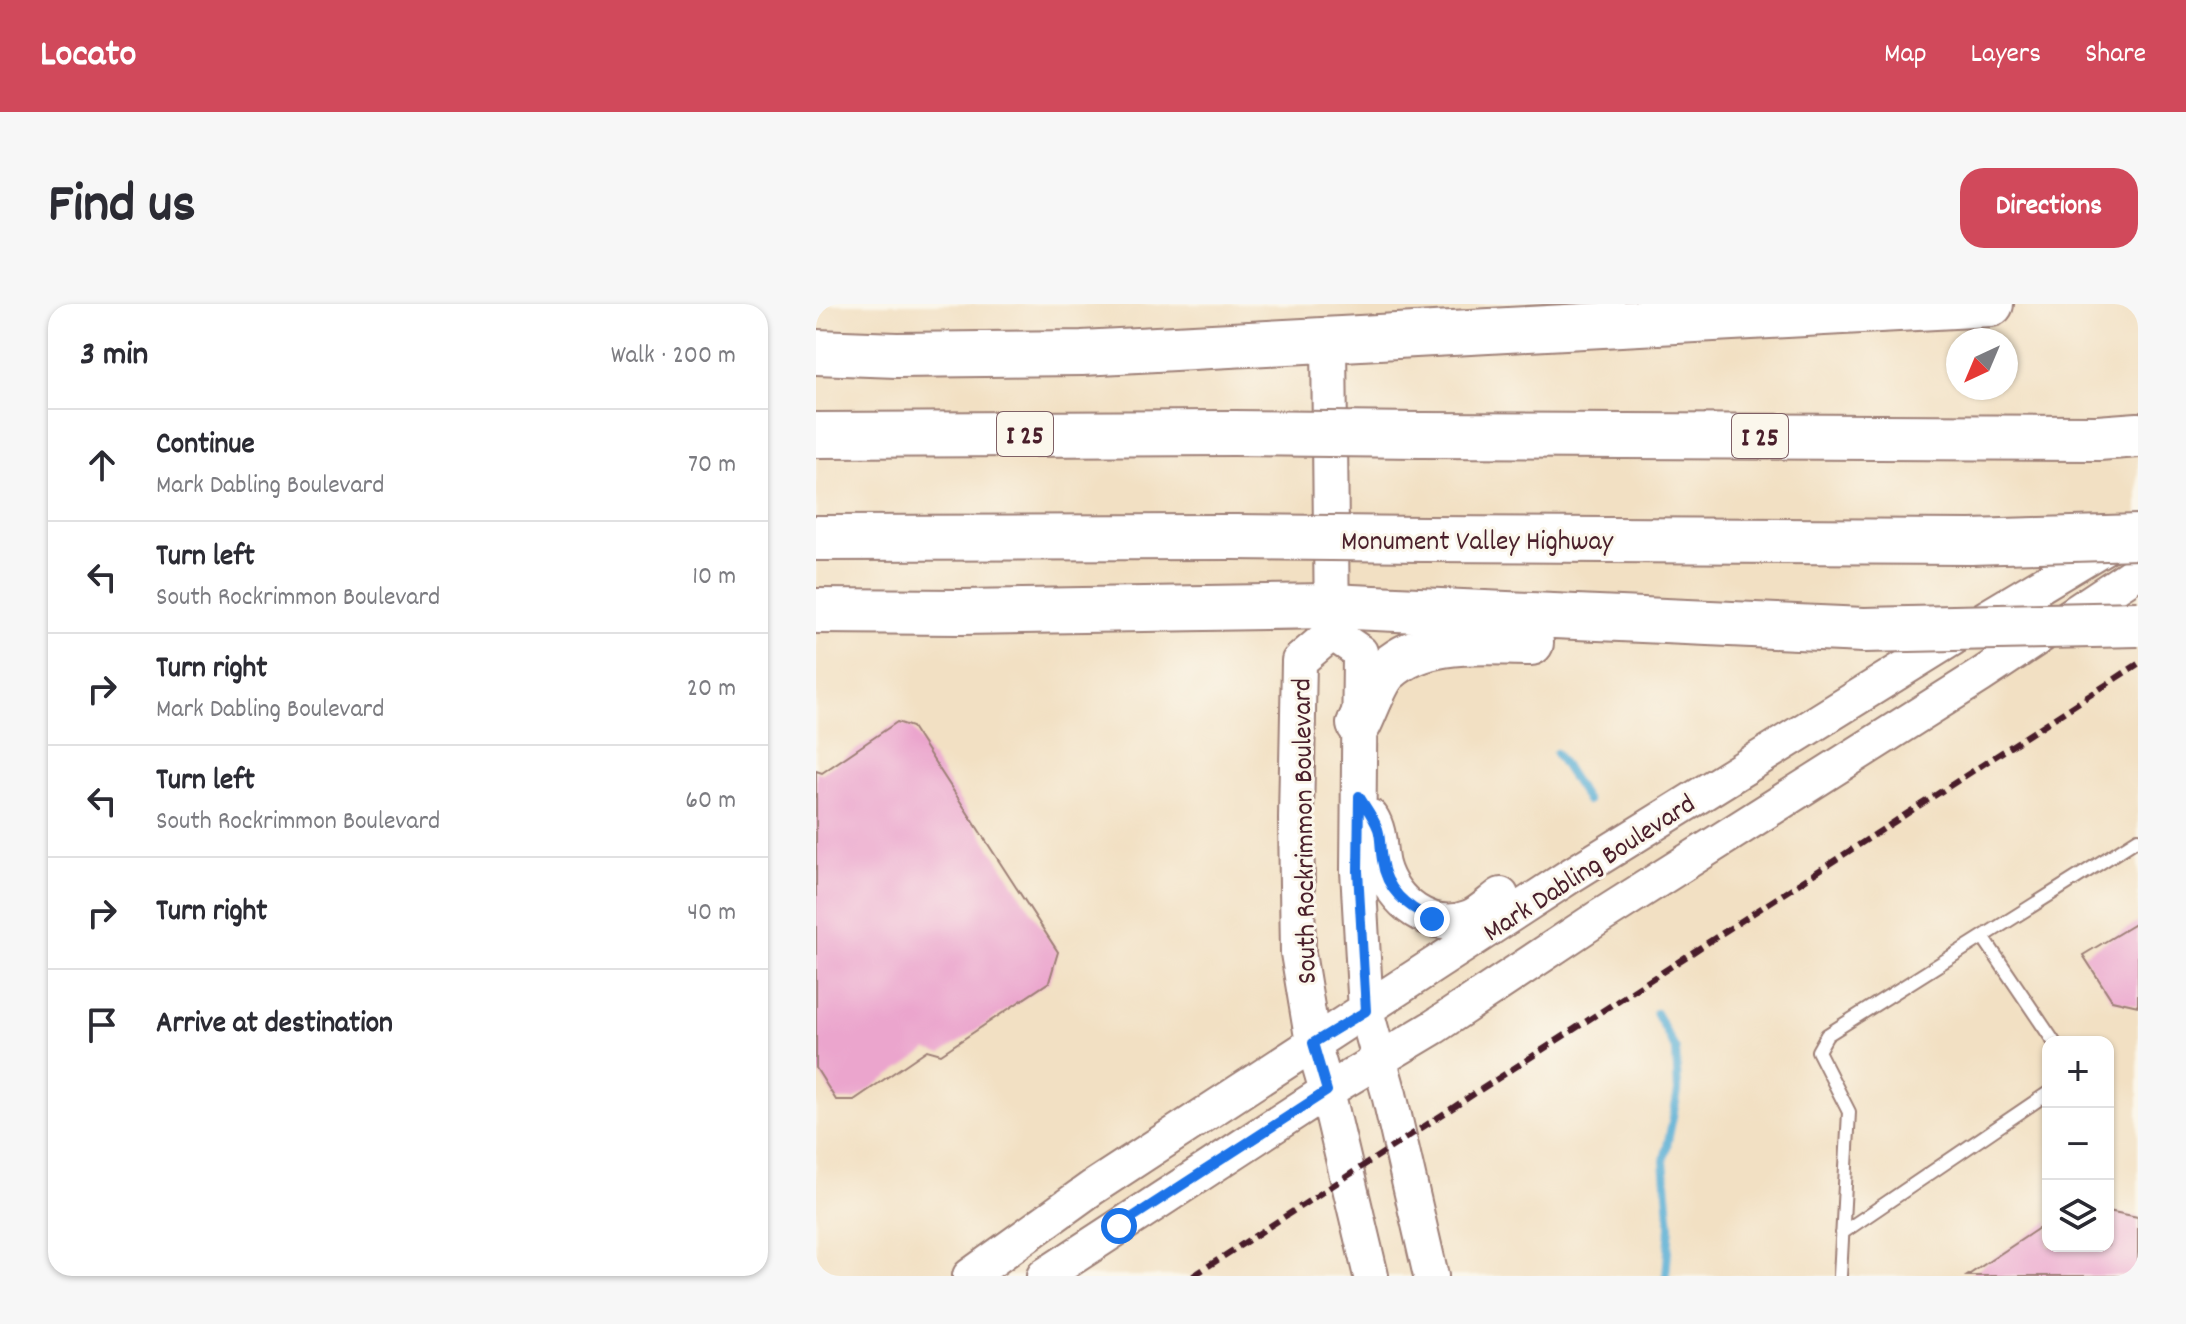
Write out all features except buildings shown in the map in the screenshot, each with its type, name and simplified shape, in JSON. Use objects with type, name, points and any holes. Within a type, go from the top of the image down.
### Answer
[{"type":"highway","points":[[816,352],[897,355],[1082,353],[1991,304]]},
{"type":"highway","name":"I 25","points":[[816,435],[1234,433],[2118,437]]},
{"type":"highway","name":"Monument Valley Highway","points":[[816,538],[1234,537],[1971,542],[2138,537]]},
{"type":"highway","points":[[816,611],[1331,619],[1798,634]]},
{"type":"highway","points":[[1359,724],[1386,670],[1416,653],[1447,643],[2138,624]]},
{"type":"street","points":[[1329,340],[1331,619]]},
{"type":"street","name":"Mark Dabling Boulevard","points":[[970,1276],[1092,1188],[1570,876],[2138,526]]},
{"type":"street","name":"Mark Dabling Boulevard","points":[[1044,1276],[1327,1091],[1381,1060],[1598,918],[1980,676],[2138,571]]},
{"type":"street","name":"South Rockrimmon Boulevard","points":[[1371,1276],[1313,1043],[1298,953],[1296,819],[1299,661],[1331,619],[1360,652],[1358,871],[1366,1011],[1381,1060],[1431,1276]]},
{"type":"street","points":[[1359,796],[1378,828],[1382,865],[1390,884],[1401,901],[1432,919],[1449,921],[1470,917],[1533,873],[1570,876]]},
{"type":"lane","points":[[1840,1276],[1849,1112],[1818,1051],[1827,1035],[2138,839]]},
{"type":"lane","points":[[1983,937],[2050,1036]]},
{"type":"lane","points":[[1842,1233],[2042,1097]]},
{"type":"waterway","points":[[1556,753],[1587,801]]},
{"type":"waterway","points":[[1656,1013],[1676,1050],[1678,1092],[1664,1161],[1670,1226],[1666,1276]]},
{"type":"railway","points":[[1193,1276],[2138,664]]},
{"type":"route","points":[[1119,1226],[1327,1091],[1313,1043],[1366,1011],[1358,871],[1359,796],[1378,828],[1382,865],[1390,884],[1401,901],[1432,919]]}]
